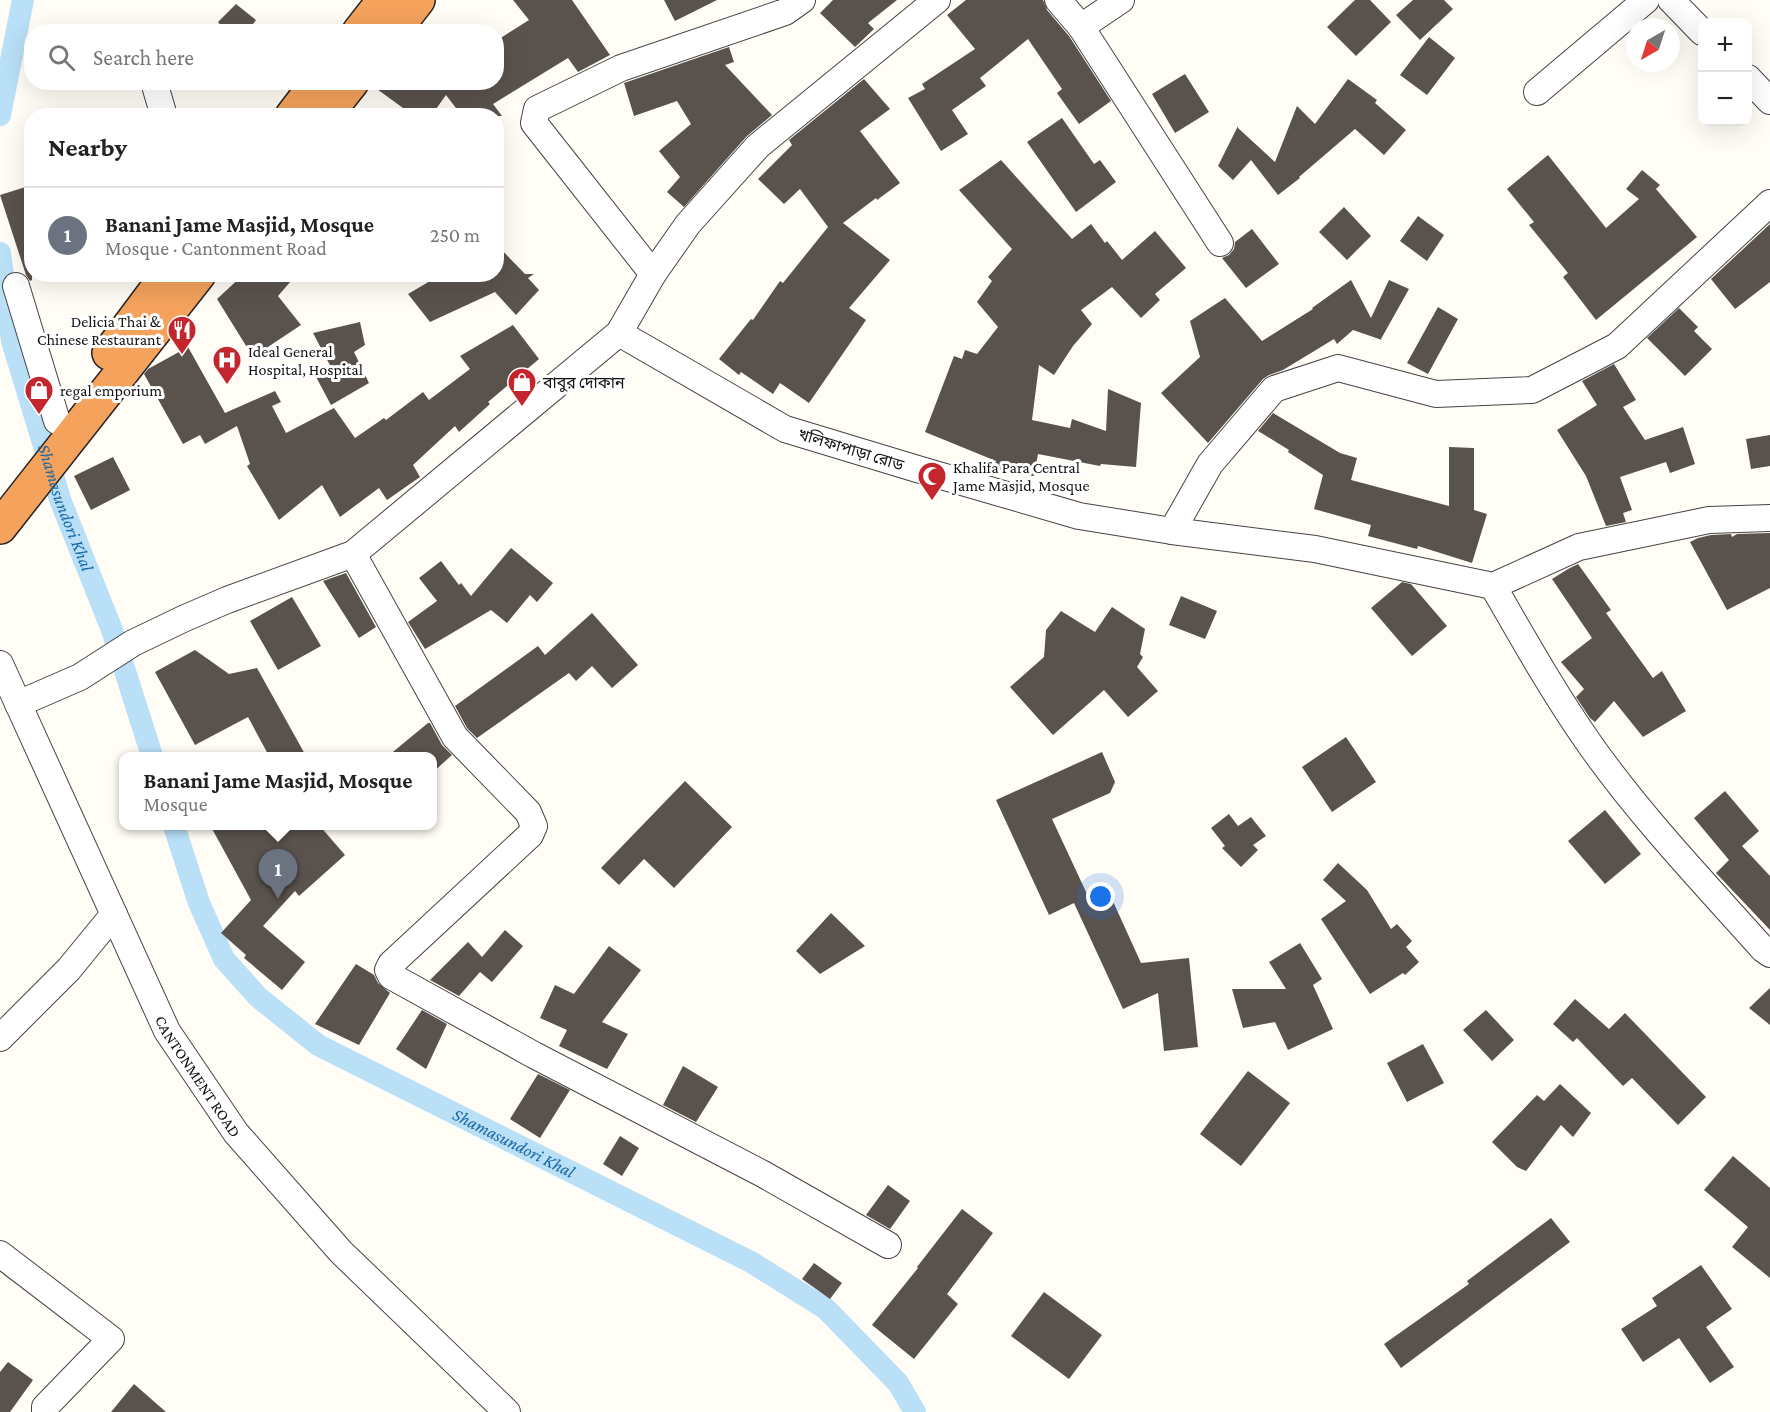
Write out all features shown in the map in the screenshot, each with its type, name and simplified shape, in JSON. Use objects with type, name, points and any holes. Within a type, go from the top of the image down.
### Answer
[{"type":"highway","points":[[365,24],[384,0]]},
{"type":"highway","points":[[399,24],[418,0]]},
{"type":"highway","points":[[298,108],[312,90]]},
{"type":"highway","points":[[331,108],[346,90]]},
{"type":"highway","points":[[3,512],[162,282]]},
{"type":"highway","points":[[54,436],[192,282]]},
{"type":"street","points":[[653,274],[534,123],[537,109],[621,68],[785,12],[802,0]]},
{"type":"street","points":[[18,704],[80,677],[133,643],[183,619],[354,554],[619,333],[653,274],[688,224],[758,146],[937,0]]},
{"type":"street","points":[[1058,0],[1081,27],[1220,243]]},
{"type":"street","points":[[1081,27],[1121,0]]},
{"type":"street","points":[[1538,92],[1646,0]]},
{"type":"street","points":[[1671,0],[1698,28]]},
{"type":"street","points":[[1752,82],[1770,101]]},
{"type":"street","points":[[156,90],[162,108]]},
{"type":"street","points":[[1172,531],[1210,464],[1274,389],[1338,368],[1436,394],[1532,390],[1617,346],[1770,203]]},
{"type":"street","points":[[16,286],[54,436]]},
{"type":"street","name":"খলিফাপাড়া রোড","points":[[619,333],[785,429],[1079,516],[1172,531],[1315,549],[1493,586]]},
{"type":"street","points":[[1768,958],[1659,833],[1592,747],[1548,681],[1493,586],[1579,547],[1708,520],[1770,518]]},
{"type":"street","points":[[354,554],[455,737],[528,812],[534,826],[530,835],[391,964],[388,970],[391,976],[544,1060],[763,1174],[888,1245]]},
{"type":"street","name":"CANTONMENT ROAD","points":[[0,664],[167,1031],[236,1133],[341,1252],[507,1412]]},
{"type":"street","points":[[0,1038],[69,969],[114,914]]},
{"type":"street","points":[[0,1254],[111,1339],[45,1407],[45,1412]]},
{"type":"building","points":[[513,0],[572,0],[610,55],[578,72],[568,58],[493,104],[496,108],[456,108],[446,95],[437,108],[403,108],[378,90],[504,90],[504,36],[529,20]]},
{"type":"building","points":[[664,0],[717,0],[675,21]]},
{"type":"building","points":[[833,0],[897,0],[868,23],[874,29],[855,47],[820,13]]},
{"type":"building","points":[[966,0],[1043,0],[1047,10],[1069,36],[1111,101],[1079,124],[1057,93],[1062,89],[1028,39],[980,78],[986,86],[952,110],[968,134],[941,151],[908,98],[925,89],[922,84],[975,49],[947,15]]},
{"type":"building","points":[[1355,0],[1370,0],[1391,22],[1356,56],[1327,27]]},
{"type":"building","points":[[1413,0],[1444,0],[1453,9],[1420,40],[1396,15]]},
{"type":"building","points":[[236,4],[256,20],[253,24],[220,24],[218,22]]},
{"type":"building","points":[[1429,37],[1455,58],[1427,95],[1400,75]]},
{"type":"building","points":[[729,47],[734,62],[725,65],[772,115],[747,136],[684,207],[667,192],[680,177],[659,151],[691,124],[677,101],[634,116],[624,83]]},
{"type":"building","points":[[1185,74],[1209,112],[1175,133],[1152,94]]},
{"type":"building","points":[[864,79],[890,109],[860,131],[900,183],[843,223],[890,260],[849,308],[866,320],[809,403],[780,383],[773,394],[741,372],[739,375],[719,359],[751,319],[753,320],[780,281],[783,283],[828,227],[800,189],[784,204],[758,179],[792,145],[789,140]]},
{"type":"building","points":[[1348,79],[1377,100],[1375,103],[1406,130],[1384,155],[1355,129],[1278,195],[1251,160],[1233,180],[1218,166],[1238,126],[1275,162],[1297,106],[1315,124]]},
{"type":"building","points":[[1062,118],[1094,164],[1100,160],[1116,182],[1076,212],[1027,142]]},
{"type":"building","points":[[1548,155],[1606,228],[1639,199],[1626,189],[1642,170],[1660,185],[1656,189],[1697,237],[1596,320],[1563,277],[1568,273],[1529,225],[1534,222],[1507,189]]},
{"type":"building","points":[[1001,160],[1072,239],[1091,224],[1122,260],[1155,231],[1186,268],[1155,294],[1160,300],[1141,318],[1112,287],[1081,310],[1092,324],[1073,346],[1054,375],[1039,365],[1032,420],[1070,428],[1072,419],[1106,431],[1108,389],[1141,403],[1136,467],[1101,464],[1100,466],[1038,454],[1034,476],[994,469],[996,461],[925,432],[954,356],[962,359],[965,350],[977,354],[998,327],[977,302],[992,281],[988,277],[1012,249],[959,190]]},
{"type":"building","points":[[24,188],[24,269],[0,195]]},
{"type":"building","points":[[1344,207],[1371,236],[1347,260],[1319,232]]},
{"type":"building","points":[[1418,216],[1444,235],[1427,261],[1400,241]]},
{"type":"building","points":[[1770,224],[1770,282],[1735,309],[1711,279]]},
{"type":"building","points":[[1252,229],[1279,264],[1246,288],[1222,258],[1229,255],[1234,249],[1235,242]]},
{"type":"building","points":[[504,252],[525,274],[534,274],[528,278],[539,290],[516,315],[495,292],[430,322],[408,294],[428,282],[504,282]]},
{"type":"building","points":[[1351,280],[1371,318],[1389,280],[1409,289],[1382,340],[1353,330],[1337,344],[1334,339],[1283,370],[1269,375],[1208,443],[1161,393],[1200,357],[1190,321],[1225,298],[1262,341],[1313,309]]},
{"type":"building","points":[[235,282],[290,282],[278,296],[301,325],[253,357],[217,299]]},
{"type":"building","points":[[1438,307],[1458,319],[1428,374],[1407,363]]},
{"type":"building","points":[[1679,308],[1698,327],[1694,331],[1712,349],[1685,376],[1647,338]]},
{"type":"building","points":[[360,322],[365,345],[354,352],[369,383],[331,405],[315,375],[332,369],[313,333]]},
{"type":"building","points":[[513,325],[539,359],[488,402],[490,404],[459,432],[455,426],[413,465],[420,477],[387,500],[379,488],[340,517],[322,485],[279,520],[247,466],[250,464],[237,426],[205,444],[200,435],[183,444],[144,374],[148,369],[188,347],[225,413],[275,391],[281,402],[272,406],[286,433],[334,408],[355,438],[384,418],[386,420],[423,392],[429,400],[470,369],[460,356]]},
{"type":"building","points":[[1614,364],[1636,400],[1623,407],[1645,440],[1683,427],[1695,464],[1670,473],[1666,462],[1620,477],[1632,510],[1623,513],[1626,522],[1606,526],[1586,476],[1557,430],[1597,405],[1582,381]]},
{"type":"building","points":[[1273,413],[1340,453],[1357,458],[1351,480],[1449,506],[1449,447],[1474,448],[1474,510],[1487,514],[1472,563],[1418,546],[1417,549],[1368,536],[1371,525],[1314,509],[1323,475],[1258,431]]},
{"type":"building","points":[[1770,435],[1770,466],[1751,469],[1746,439]]},
{"type":"building","points":[[113,457],[130,490],[91,510],[74,476]]},
{"type":"building","points":[[1770,533],[1770,588],[1727,610],[1690,542],[1711,535],[1731,534],[1732,537],[1737,534]]},
{"type":"building","points":[[511,548],[553,583],[537,602],[530,595],[507,623],[491,610],[425,649],[408,622],[437,601],[419,578],[441,561],[459,585],[461,583],[471,596]]},
{"type":"building","points":[[1578,564],[1611,610],[1606,613],[1653,678],[1662,671],[1686,711],[1643,737],[1614,701],[1595,722],[1590,718],[1576,697],[1584,689],[1561,662],[1592,638],[1552,579]]},
{"type":"building","points":[[346,573],[376,627],[359,638],[323,581]]},
{"type":"building","points":[[1402,582],[1411,584],[1447,626],[1412,656],[1371,608]]},
{"type":"building","points":[[1181,596],[1217,611],[1205,639],[1169,625]]},
{"type":"building","points":[[292,597],[321,646],[278,670],[250,621]]},
{"type":"building","points":[[1112,607],[1145,629],[1140,654],[1143,657],[1137,667],[1158,691],[1128,717],[1104,690],[1053,735],[1010,687],[1044,657],[1046,630],[1061,611],[1095,632]]},
{"type":"building","points":[[592,613],[638,665],[612,688],[592,666],[576,681],[569,673],[477,738],[467,728],[455,706],[538,646],[545,655]]},
{"type":"building","points":[[195,650],[229,674],[257,668],[304,752],[267,752],[248,717],[195,745],[155,672]]},
{"type":"building","points":[[430,723],[442,745],[452,755],[437,768],[437,752],[393,752]]},
{"type":"building","points":[[1346,737],[1376,782],[1332,812],[1302,767]]},
{"type":"building","points":[[1102,752],[1115,782],[1110,793],[1052,819],[1087,894],[1106,886],[1141,963],[1189,958],[1198,1047],[1164,1051],[1158,993],[1123,1009],[1074,903],[1049,915],[996,800]]},
{"type":"building","points":[[685,781],[732,827],[674,888],[644,859],[619,885],[601,868]]},
{"type":"building","points":[[1725,791],[1759,831],[1742,846],[1770,876],[1770,930],[1716,873],[1729,860],[1694,818]]},
{"type":"building","points":[[1605,810],[1641,854],[1605,884],[1568,841]]},
{"type":"building","points":[[1229,814],[1238,826],[1251,817],[1266,836],[1253,845],[1258,850],[1241,867],[1222,848],[1225,846],[1211,828]]},
{"type":"building","points":[[213,830],[323,830],[345,855],[299,896],[295,891],[263,926],[305,962],[282,990],[244,958],[246,955],[221,933],[251,900]]},
{"type":"building","points":[[1338,863],[1367,890],[1391,929],[1397,924],[1412,941],[1406,947],[1419,962],[1405,975],[1403,973],[1370,994],[1321,919],[1346,901],[1323,880]]},
{"type":"building","points":[[831,913],[865,946],[820,974],[796,951]]},
{"type":"building","points":[[505,930],[523,946],[492,982],[480,972],[459,996],[430,980],[468,942],[482,957]]},
{"type":"building","points":[[1300,943],[1322,979],[1313,985],[1333,1029],[1288,1050],[1275,1022],[1243,1028],[1232,989],[1286,989],[1269,962]]},
{"type":"building","points":[[609,946],[641,970],[602,1022],[628,1034],[607,1069],[559,1046],[567,1030],[540,1018],[555,985],[574,994]]},
{"type":"building","points":[[356,964],[374,975],[378,983],[390,993],[359,1045],[315,1024]]},
{"type":"building","points":[[1770,988],[1770,1025],[1749,1008]]},
{"type":"building","points":[[1575,999],[1609,1029],[1625,1013],[1706,1097],[1678,1125],[1632,1078],[1623,1086],[1577,1038],[1573,1042],[1553,1024]]},
{"type":"building","points":[[422,1010],[447,1024],[426,1069],[396,1049]]},
{"type":"building","points":[[1486,1010],[1514,1040],[1492,1061],[1463,1030]]},
{"type":"building","points":[[1423,1044],[1444,1083],[1407,1102],[1387,1063]]},
{"type":"building","points":[[683,1066],[718,1087],[696,1122],[663,1105]]},
{"type":"building","points":[[1248,1071],[1290,1103],[1241,1166],[1200,1134]]},
{"type":"building","points":[[538,1074],[570,1090],[540,1138],[510,1119]]},
{"type":"building","points":[[1560,1084],[1591,1113],[1573,1137],[1561,1125],[1526,1171],[1517,1167],[1492,1142],[1537,1095],[1544,1101]]},
{"type":"building","points":[[620,1136],[639,1148],[622,1176],[603,1164]]},
{"type":"building","points":[[1733,1156],[1770,1188],[1770,1278],[1732,1247],[1748,1227],[1704,1190]]},
{"type":"building","points":[[888,1185],[910,1201],[890,1229],[866,1215]]},
{"type":"building","points":[[962,1209],[993,1233],[947,1294],[958,1304],[914,1359],[872,1325]]},
{"type":"building","points":[[1551,1218],[1570,1242],[1401,1368],[1384,1344],[1469,1284],[1467,1281]]},
{"type":"building","points":[[814,1263],[842,1283],[830,1299],[802,1279]]},
{"type":"building","points":[[1701,1265],[1732,1309],[1706,1327],[1734,1367],[1710,1383],[1679,1338],[1643,1362],[1621,1329],[1657,1306],[1652,1298]]},
{"type":"building","points":[[1044,1292],[1102,1335],[1069,1379],[1011,1336]]},
{"type":"building","points":[[8,1362],[33,1380],[10,1412],[0,1412],[0,1372]]},
{"type":"building","points":[[134,1384],[166,1412],[111,1412]]},
{"type":"waterway","name":"Shamasundori Khal","points":[[0,115],[23,0]]},
{"type":"waterway","name":"Shamasundori Khal","points":[[0,253],[12,341],[61,502],[112,630],[151,752]]},
{"type":"waterway","name":"Shamasundori Khal","points":[[175,830],[199,903],[224,959],[258,997],[318,1045],[751,1262],[826,1309],[898,1383],[915,1412]]},
{"type":"place","name":"Delicia Thai & Chinese Restaurant","points":[[182,356]]},
{"type":"place","name":"Ideal General Hospital, Hospital","points":[[227,386]]},
{"type":"place","name":"বাবুর দোকান","points":[[522,408]]},
{"type":"place","name":"regal emporium","points":[[39,416]]},
{"type":"place","name":"Khalifa Para Central Jame Masjid, Mosque","points":[[932,502]]},
{"type":"place","name":"Banani Jame Masjid, Mosque","points":[[278,899]]}]
